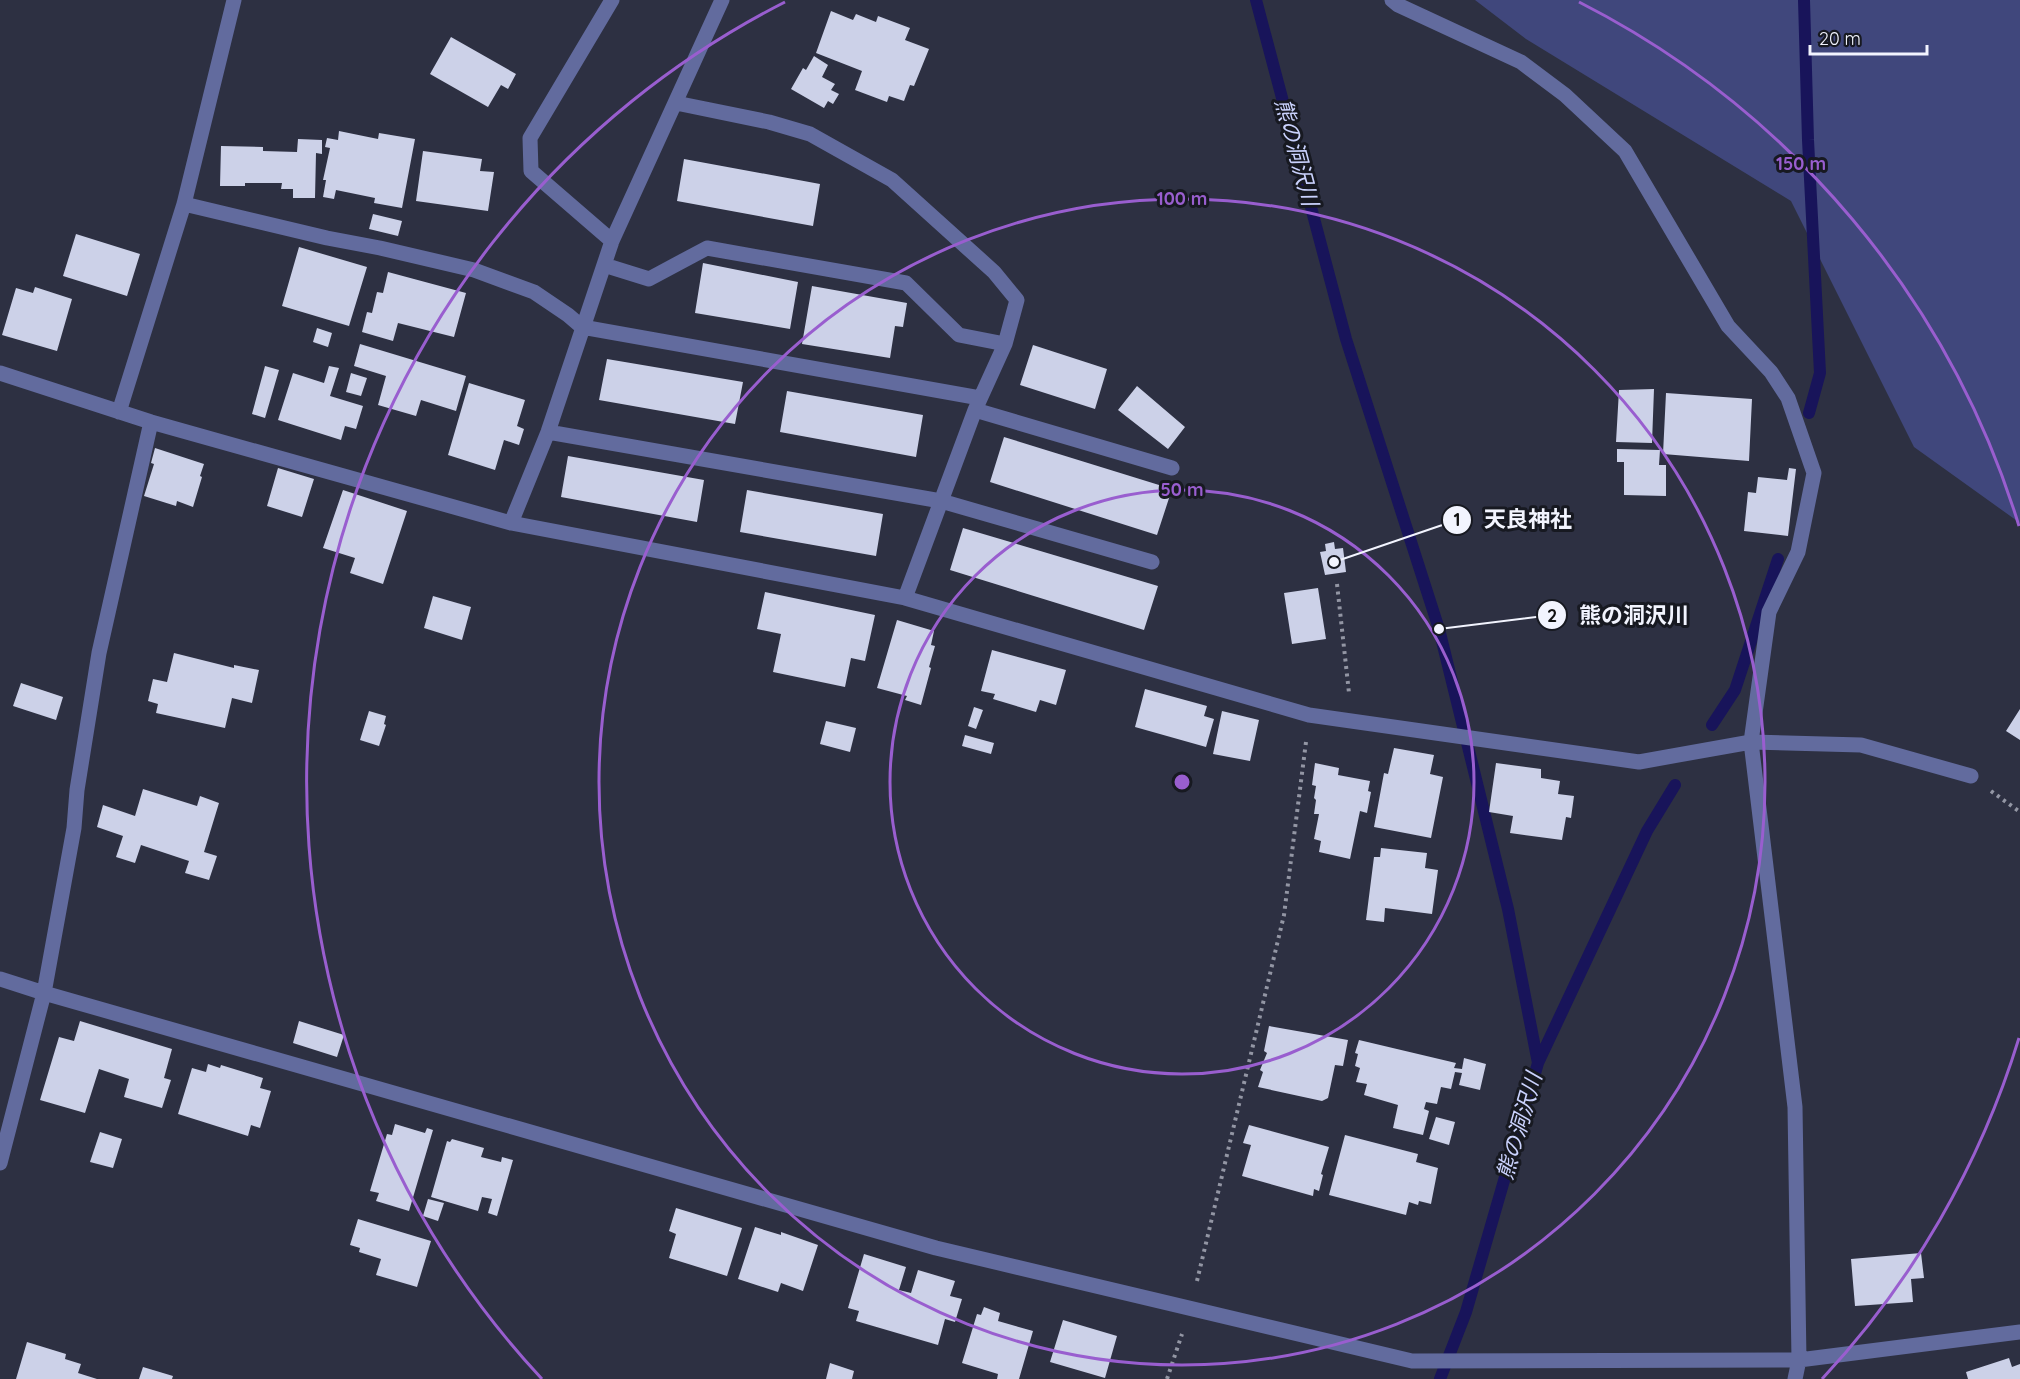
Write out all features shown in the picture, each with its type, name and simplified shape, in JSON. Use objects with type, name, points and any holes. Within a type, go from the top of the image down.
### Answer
[{"type":"street","points":[[119,412],[184,204],[234,0]]},
{"type":"street","points":[[612,0],[530,138],[531,171],[612,241]]},
{"type":"street","points":[[511,523],[548,432],[612,241],[722,0]]},
{"type":"street","points":[[1392,0],[1398,5],[1521,62],[1565,94],[1625,151],[1728,326],[1771,372],[1788,398],[1814,473],[1798,552],[1769,612],[1751,742],[1795,1107],[1799,1360],[1795,1379]]},
{"type":"street","points":[[676,103],[769,122],[810,134],[892,180],[994,273],[1017,300],[1005,344],[978,404],[905,598]]},
{"type":"street","points":[[184,204],[474,270],[534,292],[582,327],[978,404],[1172,468]]},
{"type":"street","points":[[604,265],[649,279],[707,248],[906,283],[959,335],[1005,344]]},
{"type":"street","points":[[0,374],[151,422],[511,523],[905,598],[1309,715],[1639,762],[1751,742],[1861,745],[1971,776]]},
{"type":"street","points":[[0,1163],[44,993],[74,828],[77,790],[99,652],[151,422]]},
{"type":"street","points":[[548,432],[942,501],[1152,562]]},
{"type":"street","points":[[0,979],[936,1248],[1412,1361],[1799,1360],[2020,1332]]},
{"type":"path","points":[[1337,584],[1349,690]]},
{"type":"path","points":[[1167,1379],[1191,1308],[1284,915],[1309,715]]},
{"type":"path","points":[[1971,776],[2020,812]]},
{"type":"shaded area","points":[[1475,0],[2020,0],[2020,523],[1914,447],[1791,201],[1526,39]]},
{"type":"building","points":[[831,11],[853,20],[856,14],[876,22],[878,16],[910,28],[905,40],[929,49],[914,86],[910,85],[904,101],[889,96],[887,102],[855,90],[862,71],[816,53]]},
{"type":"building","points":[[451,37],[516,74],[508,89],[501,85],[488,107],[430,74]]},
{"type":"building","points":[[814,56],[828,65],[822,77],[835,84],[831,90],[839,94],[833,104],[828,101],[824,108],[791,89],[803,68],[806,70]]},
{"type":"building","points":[[339,131],[378,139],[379,133],[415,139],[402,208],[374,203],[375,198],[336,190],[334,199],[323,197],[326,180],[323,180],[330,148],[325,147],[327,138],[338,140]]},
{"type":"building","points":[[298,139],[322,140],[322,154],[316,153],[315,198],[293,198],[293,189],[281,189],[282,183],[220,186],[221,146],[263,147],[263,151],[297,152]]},
{"type":"building","points":[[423,151],[482,159],[480,171],[494,172],[488,211],[416,201]]},
{"type":"building","points":[[684,159],[820,184],[813,226],[677,201]]},
{"type":"building","points":[[373,214],[402,221],[398,236],[369,229]]},
{"type":"building","points":[[76,234],[140,254],[127,296],[63,276]]},
{"type":"building","points":[[299,247],[367,267],[349,326],[282,306]]},
{"type":"building","points":[[703,263],[798,282],[790,329],[695,313]]},
{"type":"building","points":[[388,272],[466,293],[454,337],[398,323],[393,341],[362,332],[367,312],[372,313],[377,292],[383,293]]},
{"type":"building","points":[[812,286],[907,303],[903,327],[895,326],[890,358],[802,344]]},
{"type":"building","points":[[35,287],[72,299],[57,351],[2,335],[16,288],[33,293]]},
{"type":"building","points":[[317,328],[332,333],[328,347],[313,342]]},
{"type":"building","points":[[360,344],[466,376],[456,411],[421,400],[416,416],[378,405],[386,376],[354,366]]},
{"type":"building","points":[[1033,345],[1107,369],[1095,409],[1020,385]]},
{"type":"building","points":[[607,359],[743,382],[735,424],[599,400]]},
{"type":"building","points":[[265,366],[279,370],[265,418],[252,414]]},
{"type":"building","points":[[329,366],[339,368],[330,396],[363,406],[356,429],[345,426],[341,440],[278,420],[293,373],[324,383]]},
{"type":"building","points":[[351,373],[367,378],[361,396],[346,392]]},
{"type":"building","points":[[469,383],[525,400],[517,426],[524,429],[519,445],[504,440],[495,470],[448,455]]},
{"type":"building","points":[[1137,386],[1185,427],[1168,449],[1118,410]]},
{"type":"building","points":[[1654,389],[1652,443],[1616,442],[1619,390]]},
{"type":"building","points":[[787,391],[923,415],[916,457],[780,432]]},
{"type":"building","points":[[1666,393],[1752,399],[1749,461],[1663,454]]},
{"type":"building","points":[[1004,437],[1172,489],[1157,535],[990,482]]},
{"type":"building","points":[[155,448],[204,464],[193,507],[177,501],[176,506],[144,496],[154,464],[151,463]]},
{"type":"building","points":[[1617,449],[1660,450],[1659,465],[1666,465],[1666,496],[1624,495],[1624,462],[1617,462]]},
{"type":"building","points":[[568,456],[704,480],[697,522],[561,497]]},
{"type":"building","points":[[278,468],[314,479],[302,517],[267,506]]},
{"type":"building","points":[[1789,468],[1796,469],[1788,536],[1744,531],[1748,492],[1756,493],[1758,477],[1787,480]]},
{"type":"building","points":[[343,490],[407,511],[383,584],[350,573],[355,558],[323,548]]},
{"type":"building","points":[[747,490],[883,514],[876,556],[740,532]]},
{"type":"building","points":[[963,528],[1158,586],[1144,630],[950,570]]},
{"type":"building","points":[[1334,542],[1335,549],[1343,548],[1346,572],[1325,575],[1320,552],[1326,551],[1325,544]]},
{"type":"building","points":[[1318,588],[1326,639],[1292,644],[1284,593]]},
{"type":"building","points":[[765,592],[875,615],[865,661],[851,658],[845,687],[773,672],[781,634],[757,629]]},
{"type":"building","points":[[433,596],[471,607],[462,640],[424,628]]},
{"type":"building","points":[[897,620],[934,631],[931,645],[935,646],[921,705],[905,700],[907,696],[877,688]]},
{"type":"building","points":[[992,650],[1066,670],[1056,705],[1040,700],[1036,712],[993,699],[995,694],[981,691]]},
{"type":"building","points":[[174,653],[234,668],[234,665],[259,670],[252,703],[232,698],[225,728],[156,713],[158,704],[148,701],[153,679],[167,682]]},
{"type":"building","points":[[21,683],[63,697],[56,720],[13,706]]},
{"type":"building","points":[[1145,689],[1207,706],[1204,716],[1214,719],[1206,747],[1135,727]]},
{"type":"building","points":[[974,707],[983,710],[976,729],[968,726]]},
{"type":"building","points":[[2020,709],[2020,740],[2006,731]]},
{"type":"building","points":[[369,711],[386,716],[384,724],[386,725],[379,746],[360,740]]},
{"type":"building","points":[[1222,711],[1259,720],[1250,761],[1213,754]]},
{"type":"building","points":[[826,721],[856,728],[850,752],[820,744]]},
{"type":"building","points":[[965,735],[994,743],[991,754],[962,746]]},
{"type":"building","points":[[1394,748],[1434,755],[1430,774],[1443,777],[1431,838],[1374,827],[1384,773],[1388,774]]},
{"type":"building","points":[[1315,763],[1339,768],[1338,775],[1370,781],[1368,791],[1371,792],[1367,813],[1360,811],[1350,859],[1319,852],[1321,841],[1314,839],[1319,814],[1314,814],[1316,786],[1312,785]]},
{"type":"building","points":[[1496,763],[1541,769],[1541,778],[1560,781],[1558,794],[1574,796],[1571,818],[1566,817],[1562,840],[1510,833],[1513,816],[1489,812]]},
{"type":"building","points":[[143,789],[197,806],[200,796],[219,803],[204,852],[217,856],[209,880],[185,873],[189,861],[141,845],[135,863],[116,857],[123,836],[97,827],[103,805],[135,816]]},
{"type":"building","points":[[1381,848],[1427,853],[1425,868],[1438,870],[1432,914],[1385,908],[1384,922],[1366,920],[1374,857],[1380,857]]},
{"type":"building","points":[[80,1021],[172,1049],[164,1078],[171,1080],[162,1108],[124,1097],[129,1079],[99,1069],[85,1113],[40,1100],[59,1037],[74,1041]]},
{"type":"building","points":[[299,1021],[344,1035],[337,1057],[293,1043]]},
{"type":"building","points":[[1269,1026],[1348,1040],[1343,1066],[1335,1065],[1328,1098],[1322,1101],[1258,1087],[1263,1072],[1260,1070],[1267,1053],[1264,1051]]},
{"type":"building","points":[[1359,1040],[1456,1063],[1454,1068],[1462,1069],[1464,1058],[1486,1064],[1480,1090],[1459,1085],[1462,1073],[1455,1072],[1451,1089],[1441,1087],[1437,1104],[1426,1102],[1424,1109],[1429,1111],[1423,1135],[1393,1128],[1398,1105],[1364,1095],[1367,1084],[1356,1082],[1360,1068],[1355,1066],[1358,1054],[1355,1053]]},
{"type":"building","points":[[208,1064],[220,1068],[221,1065],[263,1078],[260,1088],[271,1091],[260,1128],[251,1125],[248,1136],[178,1114],[192,1068],[206,1072]]},
{"type":"building","points":[[1436,1117],[1455,1122],[1449,1145],[1429,1139]]},
{"type":"building","points":[[395,1124],[425,1133],[427,1128],[433,1130],[409,1211],[376,1201],[379,1193],[370,1191],[387,1134],[392,1135]]},
{"type":"building","points":[[1249,1125],[1329,1147],[1321,1174],[1323,1175],[1319,1191],[1314,1189],[1313,1196],[1242,1176],[1251,1145],[1243,1143]]},
{"type":"building","points":[[100,1132],[122,1139],[113,1168],[90,1162]]},
{"type":"building","points":[[1345,1135],[1418,1154],[1416,1162],[1438,1168],[1431,1204],[1419,1201],[1418,1205],[1409,1202],[1406,1215],[1329,1195]]},
{"type":"building","points":[[452,1139],[484,1148],[481,1157],[501,1162],[502,1157],[513,1160],[497,1216],[488,1213],[492,1199],[482,1197],[478,1211],[431,1197],[447,1141],[450,1142]]},
{"type":"building","points":[[428,1199],[444,1203],[438,1221],[423,1216]]},
{"type":"building","points":[[676,1208],[742,1228],[727,1276],[669,1258],[676,1234],[669,1231]]},
{"type":"building","points":[[358,1219],[431,1241],[417,1287],[376,1275],[381,1259],[359,1252],[360,1248],[350,1245]]},
{"type":"building","points":[[755,1227],[781,1235],[781,1232],[818,1245],[803,1291],[781,1283],[778,1292],[738,1279]]},
{"type":"building","points":[[1921,1253],[1924,1278],[1911,1279],[1913,1302],[1855,1306],[1851,1259]]},
{"type":"building","points":[[864,1254],[906,1267],[899,1290],[911,1293],[918,1270],[955,1281],[950,1296],[962,1299],[955,1322],[945,1319],[938,1345],[856,1321],[859,1311],[848,1308]]},
{"type":"building","points":[[984,1307],[1000,1313],[998,1321],[1033,1331],[1019,1379],[997,1379],[998,1374],[962,1363],[977,1314],[981,1315]]},
{"type":"building","points":[[1063,1320],[1117,1336],[1105,1378],[1050,1362]]},
{"type":"building","points":[[27,1342],[66,1354],[65,1359],[81,1364],[78,1373],[97,1379],[16,1379]]},
{"type":"building","points":[[2009,1358],[2012,1367],[2020,1364],[2020,1379],[1968,1379],[1966,1372]]},
{"type":"building","points":[[830,1363],[854,1371],[852,1379],[826,1379]]},
{"type":"building","points":[[143,1367],[173,1376],[172,1379],[139,1379]]},
{"type":"waterway","name":"熊の洞沢川","points":[[1256,0],[1346,339],[1439,629],[1508,909],[1538,1063],[1466,1312],[1440,1379]]},
{"type":"waterway","points":[[1804,0],[1808,140],[1820,373],[1809,413]]},
{"type":"waterway","points":[[1712,725],[1735,690],[1778,559]]},
{"type":"waterway","points":[[1538,1063],[1647,831],[1675,785]]},
{"type":"place","name":"天良神社","points":[[1334,562]]},
{"type":"place","name":"熊の洞沢川","points":[[1439,629]]}]
